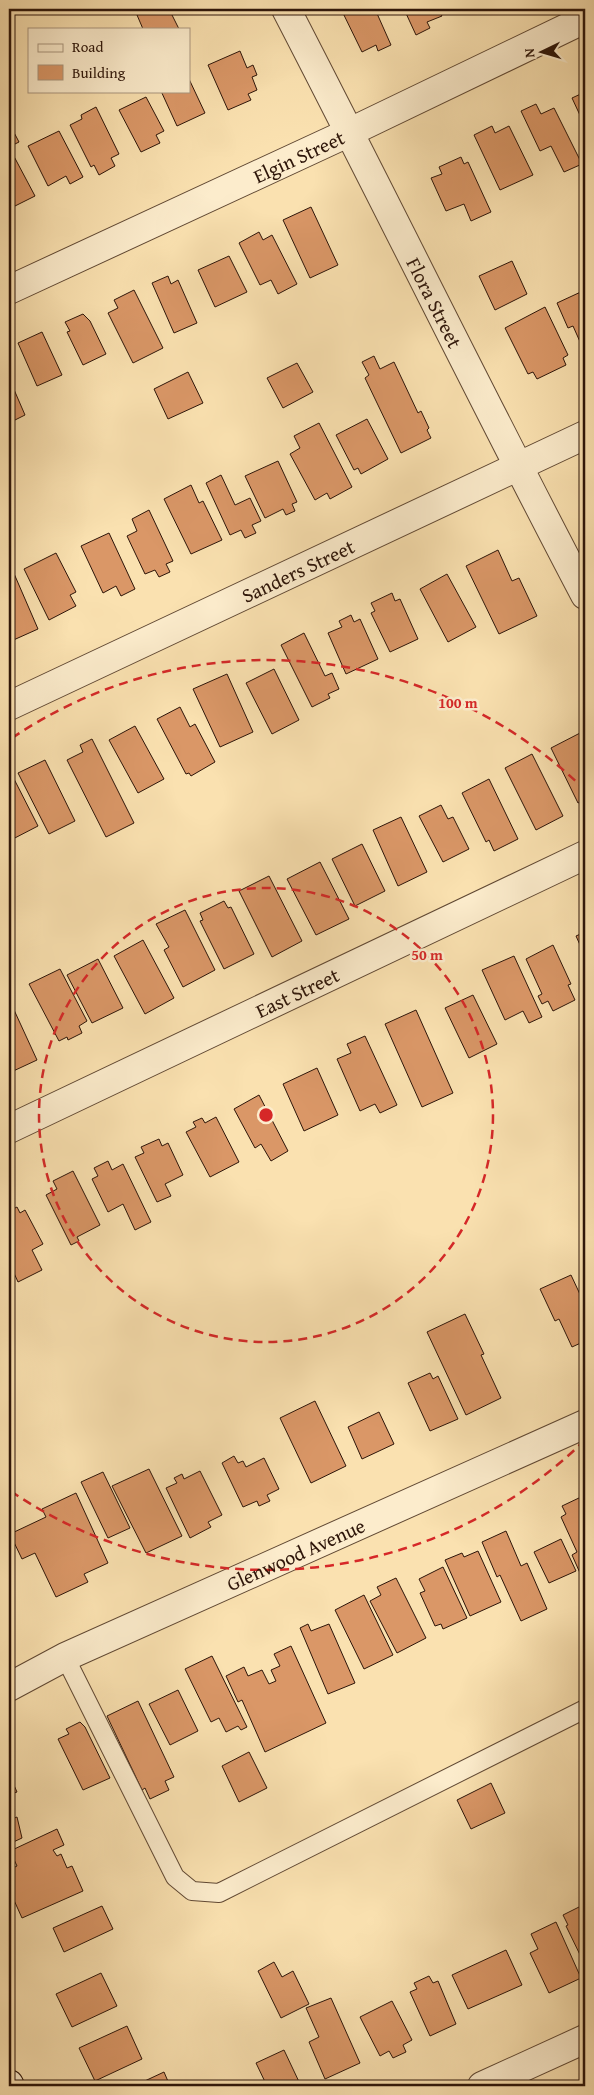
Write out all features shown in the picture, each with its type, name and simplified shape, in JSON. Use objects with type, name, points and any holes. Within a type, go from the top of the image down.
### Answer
[{"type":"street","name":"Flora Street","points":[[286,9],[350,132],[518,467],[585,595]]},
{"type":"street","name":"Elgin Street","points":[[9,290],[350,132],[585,19]]},
{"type":"street","name":"Sanders Street","points":[[9,706],[585,435]]},
{"type":"street","name":"East Street","points":[[9,1129],[585,855]]},
{"type":"street","name":"Glenwood Avenue","points":[[9,1687],[65,1657],[585,1424]]},
{"type":"street","points":[[482,2086],[585,2039]]},
{"type":"lane","points":[[65,1657],[176,1877],[192,1891],[219,1893],[585,1709]]},
{"type":"building","points":[[151,9],[169,9],[178,28],[143,28],[137,15]]},
{"type":"building","points":[[341,9],[375,9],[391,45],[378,51],[376,45],[362,52]]},
{"type":"building","points":[[404,9],[438,9],[442,16],[427,22],[430,28],[416,35]]},
{"type":"building","points":[[240,51],[247,68],[253,65],[257,75],[252,77],[257,90],[248,94],[251,100],[228,110],[208,65]]},
{"type":"building","points":[[190,81],[205,113],[177,126],[161,92],[190,92]]},
{"type":"building","points":[[585,92],[585,126],[572,98]]},
{"type":"building","points":[[146,97],[164,131],[156,135],[160,143],[141,152],[119,110]]},
{"type":"building","points":[[536,104],[541,114],[554,108],[582,164],[564,172],[551,146],[540,151],[521,111]]},
{"type":"building","points":[[96,107],[119,154],[111,158],[115,166],[99,175],[94,165],[91,167],[70,125],[82,119],[81,115]]},
{"type":"building","points":[[9,123],[19,142],[9,147]]},
{"type":"building","points":[[492,126],[495,133],[509,126],[533,175],[500,190],[474,135]]},
{"type":"building","points":[[59,131],[83,177],[70,184],[66,176],[48,186],[28,146]]},
{"type":"building","points":[[9,147],[35,196],[9,209]]},
{"type":"building","points":[[461,157],[464,164],[468,162],[491,212],[471,221],[464,204],[446,211],[431,178],[442,174],[439,167]]},
{"type":"building","points":[[311,207],[338,265],[310,278],[283,220]]},
{"type":"building","points":[[259,232],[263,240],[272,235],[297,284],[278,294],[271,280],[260,285],[239,243]]},
{"type":"building","points":[[229,256],[247,292],[215,307],[198,270]]},
{"type":"building","points":[[512,261],[527,294],[495,310],[479,276]]},
{"type":"building","points":[[168,276],[171,284],[178,280],[197,323],[174,333],[152,283]]},
{"type":"building","points":[[134,290],[163,348],[133,363],[108,313],[118,308],[114,300]]},
{"type":"building","points":[[585,290],[585,353],[573,326],[568,328],[557,303]]},
{"type":"building","points":[[545,307],[568,355],[563,358],[566,365],[537,379],[533,372],[528,374],[505,328]]},
{"type":"building","points":[[83,314],[90,321],[106,354],[83,365],[67,332],[70,331],[65,322]]},
{"type":"building","points":[[42,332],[62,375],[37,386],[18,343]]},
{"type":"building","points":[[374,356],[380,369],[394,362],[418,413],[421,411],[429,428],[427,430],[431,438],[401,453],[365,378],[369,375],[362,362]]},
{"type":"building","points":[[297,363],[313,392],[283,408],[267,378]]},
{"type":"building","points":[[188,372],[203,403],[168,419],[154,389]]},
{"type":"building","points":[[9,378],[25,415],[9,423]]},
{"type":"building","points":[[367,419],[388,459],[361,474],[358,468],[354,470],[336,435]]},
{"type":"building","points":[[319,423],[352,487],[330,499],[327,493],[315,500],[290,454],[300,448],[294,436]]},
{"type":"building","points":[[278,461],[297,502],[292,504],[295,511],[286,515],[283,509],[265,518],[245,476]]},
{"type":"building","points":[[221,475],[235,505],[250,498],[261,521],[252,525],[256,533],[245,538],[241,530],[230,535],[206,483]]},
{"type":"building","points":[[191,485],[199,503],[203,501],[222,540],[191,554],[164,499]]},
{"type":"building","points":[[149,510],[173,561],[166,564],[170,572],[159,577],[155,570],[145,574],[127,536],[137,531],[132,519]]},
{"type":"building","points":[[109,533],[135,589],[121,596],[116,586],[103,593],[81,546]]},
{"type":"building","points":[[498,550],[512,581],[519,578],[537,616],[499,634],[466,566]]},
{"type":"building","points":[[56,553],[76,592],[70,595],[76,606],[49,620],[24,569]]},
{"type":"building","points":[[9,562],[38,629],[9,642]]},
{"type":"building","points":[[447,574],[476,627],[448,642],[420,589]]},
{"type":"building","points":[[392,593],[395,601],[400,599],[418,639],[390,652],[371,613],[375,611],[371,603]]},
{"type":"building","points":[[351,615],[354,622],[360,619],[378,659],[346,674],[328,633],[342,627],[339,621]]},
{"type":"building","points":[[304,633],[325,676],[332,673],[339,689],[328,694],[330,698],[312,707],[281,645]]},
{"type":"building","points":[[274,669],[299,720],[272,734],[246,683]]},
{"type":"building","points":[[227,674],[253,732],[220,747],[193,689]]},
{"type":"building","points":[[180,707],[190,727],[195,724],[215,762],[191,776],[189,773],[186,774],[157,719]]},
{"type":"building","points":[[135,726],[164,779],[138,793],[109,740]]},
{"type":"building","points":[[582,732],[585,738],[585,800],[578,803],[551,748]]},
{"type":"building","points":[[92,739],[134,823],[106,837],[67,760],[83,752],[80,745]]},
{"type":"building","points":[[532,754],[563,816],[536,830],[505,768]]},
{"type":"building","points":[[45,760],[75,821],[49,834],[18,773]]},
{"type":"building","points":[[13,777],[38,826],[9,841],[9,780]]},
{"type":"building","points":[[489,779],[518,839],[494,851],[489,840],[486,842],[462,793]]},
{"type":"building","points":[[441,805],[448,819],[453,817],[469,849],[443,862],[419,816]]},
{"type":"building","points":[[401,817],[427,872],[398,886],[373,830]]},
{"type":"building","points":[[362,844],[385,891],[355,906],[332,859]]},
{"type":"building","points":[[320,862],[349,919],[316,935],[287,879]]},
{"type":"building","points":[[269,876],[302,941],[272,957],[239,891]]},
{"type":"building","points":[[224,901],[228,908],[231,907],[254,954],[224,969],[200,921],[203,920],[200,913]]},
{"type":"building","points":[[185,910],[215,970],[183,987],[164,950],[169,947],[156,924]]},
{"type":"building","points":[[585,932],[585,956],[576,936]]},
{"type":"building","points":[[143,940],[174,998],[145,1014],[114,956]]},
{"type":"building","points":[[553,945],[571,984],[568,985],[575,1000],[553,1011],[548,1001],[542,1004],[538,996],[542,994],[526,959]]},
{"type":"building","points":[[514,956],[542,1017],[529,1023],[523,1011],[505,1020],[482,970]]},
{"type":"building","points":[[98,959],[123,1008],[92,1023],[67,975]]},
{"type":"building","points":[[60,969],[87,1021],[79,1026],[82,1033],[68,1040],[67,1037],[59,1041],[29,984]]},
{"type":"building","points":[[473,995],[497,1044],[469,1058],[445,1008]]},
{"type":"building","points":[[9,999],[37,1060],[9,1073]]},
{"type":"building","points":[[416,1010],[453,1093],[422,1107],[385,1024]]},
{"type":"building","points":[[365,1036],[397,1105],[380,1113],[375,1104],[360,1111],[337,1059],[351,1053],[347,1044]]},
{"type":"building","points":[[317,1068],[338,1115],[304,1131],[283,1084]]},
{"type":"building","points":[[259,1095],[288,1151],[271,1161],[261,1144],[255,1148],[234,1109]]},
{"type":"building","points":[[216,1117],[239,1162],[210,1177],[186,1132],[196,1127],[193,1122],[202,1118],[205,1123]]},
{"type":"building","points":[[159,1139],[162,1146],[168,1143],[183,1175],[165,1184],[171,1196],[157,1202],[135,1157],[144,1153],[141,1147]]},
{"type":"building","points":[[108,1161],[112,1170],[123,1164],[151,1222],[135,1230],[123,1204],[108,1212],[92,1179],[98,1176],[94,1168]]},
{"type":"building","points":[[73,1171],[100,1225],[77,1237],[79,1241],[71,1245],[46,1195],[57,1189],[53,1181]]},
{"type":"building","points":[[17,1207],[20,1213],[25,1210],[43,1244],[32,1250],[42,1270],[18,1282],[9,1262],[9,1211]]},
{"type":"building","points":[[571,1275],[585,1305],[585,1341],[572,1347],[559,1319],[555,1321],[540,1289]]},
{"type":"building","points":[[465,1314],[484,1354],[481,1355],[501,1398],[466,1415],[427,1332]]},
{"type":"building","points":[[430,1373],[433,1379],[438,1376],[458,1419],[430,1431],[408,1383]]},
{"type":"building","points":[[315,1401],[346,1466],[311,1483],[280,1418]]},
{"type":"building","points":[[379,1412],[394,1444],[362,1459],[348,1427]]},
{"type":"building","points":[[234,1456],[238,1463],[243,1461],[246,1467],[264,1458],[279,1489],[267,1495],[270,1501],[259,1506],[257,1501],[243,1507],[222,1463]]},
{"type":"building","points":[[149,1469],[182,1536],[146,1553],[112,1486]]},
{"type":"building","points":[[200,1471],[222,1515],[208,1522],[211,1527],[190,1538],[166,1488],[177,1483],[174,1478],[182,1474],[184,1479]]},
{"type":"building","points":[[103,1472],[130,1528],[108,1538],[81,1482]]},
{"type":"building","points":[[76,1493],[108,1563],[84,1574],[88,1582],[56,1597],[35,1553],[22,1559],[10,1534],[46,1517],[42,1509]]},
{"type":"building","points":[[581,1497],[585,1504],[584,1582],[572,1555],[577,1552],[561,1517],[566,1514],[562,1506]]},
{"type":"building","points":[[506,1531],[521,1566],[527,1563],[547,1609],[521,1621],[500,1575],[497,1577],[482,1542]]},
{"type":"building","points":[[561,1539],[576,1571],[549,1583],[534,1552]]},
{"type":"building","points":[[478,1551],[501,1602],[470,1616],[445,1560],[462,1553],[464,1557]]},
{"type":"building","points":[[443,1567],[467,1618],[443,1629],[441,1624],[435,1626],[420,1593],[425,1591],[419,1579]]},
{"type":"building","points":[[396,1578],[426,1638],[397,1653],[370,1601],[381,1595],[377,1587]]},
{"type":"building","points":[[364,1595],[393,1655],[364,1669],[335,1610]]},
{"type":"building","points":[[308,1624],[311,1631],[329,1624],[355,1683],[328,1694],[300,1628]]},
{"type":"building","points":[[291,1646],[326,1723],[265,1752],[242,1700],[238,1702],[226,1676],[244,1667],[248,1676],[262,1670],[269,1684],[276,1681],[271,1670],[280,1666],[274,1654]]},
{"type":"building","points":[[212,1656],[247,1727],[241,1730],[238,1726],[226,1732],[219,1718],[211,1722],[185,1669]]},
{"type":"building","points":[[178,1690],[198,1731],[170,1745],[149,1704]]},
{"type":"building","points":[[138,1701],[174,1777],[165,1781],[169,1790],[150,1799],[145,1788],[142,1790],[107,1716]]},
{"type":"building","points":[[80,1722],[85,1727],[110,1778],[83,1790],[58,1739],[69,1734],[66,1729]]},
{"type":"building","points":[[249,1752],[267,1788],[239,1802],[222,1766]]},
{"type":"building","points":[[9,1774],[17,1792],[9,1795]]},
{"type":"building","points":[[491,1783],[505,1813],[471,1829],[457,1800]]},
{"type":"building","points":[[17,1817],[22,1838],[9,1844],[9,1820]]},
{"type":"building","points":[[57,1829],[64,1845],[53,1850],[57,1856],[61,1854],[67,1868],[72,1866],[83,1891],[22,1918],[13,1898],[9,1901],[9,1870],[17,1866],[10,1851]]},
{"type":"building","points":[[585,1904],[585,1965],[566,1926],[568,1925],[563,1915]]},
{"type":"building","points":[[102,1906],[113,1929],[64,1952],[53,1928]]},
{"type":"building","points":[[556,1922],[581,1978],[549,1993],[530,1953],[538,1949],[531,1934]]},
{"type":"building","points":[[506,1950],[522,1985],[468,2009],[452,1975]]},
{"type":"building","points":[[274,1962],[282,1977],[293,1971],[309,2004],[281,2018],[258,1971]]},
{"type":"building","points":[[101,1973],[117,2006],[72,2027],[56,1994]]},
{"type":"building","points":[[429,1976],[433,1983],[438,1981],[456,2024],[430,2036],[410,1992],[417,1989],[414,1983]]},
{"type":"building","points":[[331,1998],[360,2063],[325,2079],[309,2042],[319,2037],[306,2008]]},
{"type":"building","points":[[392,2001],[412,2040],[403,2045],[406,2052],[393,2058],[389,2051],[380,2056],[360,2017]]},
{"type":"building","points":[[127,2026],[142,2059],[95,2081],[79,2048]]},
{"type":"building","points":[[284,2050],[301,2086],[267,2086],[256,2063]]},
{"type":"building","points":[[164,2072],[170,2086],[134,2086]]}]
